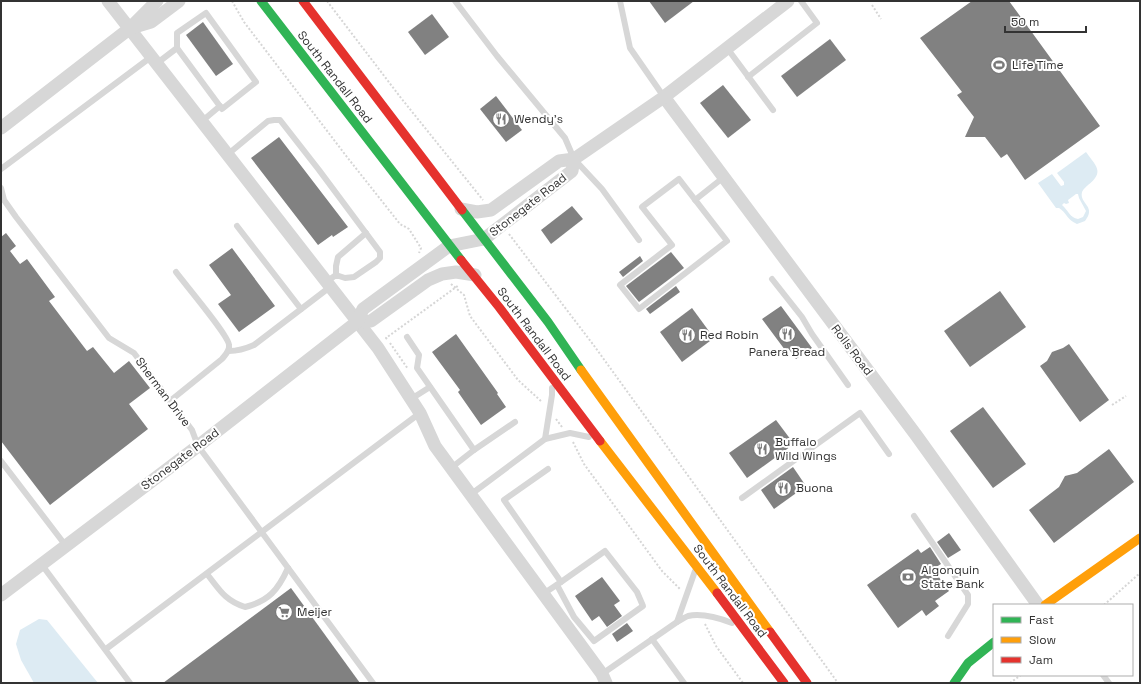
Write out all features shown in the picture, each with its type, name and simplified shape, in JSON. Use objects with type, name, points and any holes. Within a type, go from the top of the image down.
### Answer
[{"type":"main road","name":"South Randall Road","points":[[261,1],[449,246],[474,275],[784,683]]},
{"type":"main road","name":"South Randall Road","points":[[304,1],[548,322],[602,400],[807,683]]},
{"type":"main road","points":[[1046,604],[1140,538]]},
{"type":"main road","points":[[954,683],[968,663],[993,643]]},
{"type":"street","points":[[1,128],[129,29],[156,1]]},
{"type":"street","points":[[129,29],[152,22],[179,1]]},
{"type":"street","name":"Stonegate Road","points":[[461,208],[477,212],[491,210],[559,161],[574,159],[664,97],[788,1]]},
{"type":"street","points":[[110,2],[129,29],[227,155],[331,281],[357,322],[378,348],[420,413],[435,446],[544,594],[604,679]]},
{"type":"street","name":"Rolls Road","points":[[664,97],[916,435],[1037,604]]},
{"type":"street","name":"Stonegate Road","points":[[1,595],[198,446],[357,322],[363,309],[449,246],[484,239],[572,171],[574,159]]},
{"type":"street","name":"Stonegate Road","points":[[357,322],[371,321],[428,280],[442,274],[456,272],[474,275]]},
{"type":"lane","points":[[455,1],[501,61],[561,133],[566,140],[574,159],[602,189],[639,240]]},
{"type":"lane","points":[[620,1],[630,48],[664,97]]},
{"type":"lane","points":[[748,77],[818,23],[801,1]]},
{"type":"lane","points":[[206,13],[256,82],[222,109],[177,48],[177,33],[206,13]]},
{"type":"lane","points":[[1,169],[153,60],[177,48]]},
{"type":"lane","points":[[727,48],[773,110]]},
{"type":"lane","points":[[201,122],[220,106]]},
{"type":"lane","points":[[227,155],[268,121],[280,120],[380,252],[380,258],[354,278],[331,281]]},
{"type":"lane","points":[[695,200],[724,177]]},
{"type":"lane","points":[[679,179],[695,200],[727,241],[639,309],[620,285],[672,245],[642,207],[679,179]]},
{"type":"lane","name":"Sherman Drive","points":[[1,188],[4,200],[16,217],[109,338],[134,353],[192,430],[198,446],[373,683]]},
{"type":"lane","points":[[237,226],[301,309]]},
{"type":"lane","points":[[229,351],[237,351],[254,345],[301,309],[331,281],[338,257],[366,233]]},
{"type":"lane","points":[[170,401],[222,359],[229,351],[230,345],[176,272]]},
{"type":"lane","points":[[772,280],[802,317],[812,334],[848,385]]},
{"type":"lane","points":[[407,337],[419,355],[417,368],[474,450]]},
{"type":"lane","points":[[545,439],[552,395],[551,377]]},
{"type":"lane","points":[[411,399],[430,387]]},
{"type":"lane","points":[[106,649],[420,413]]},
{"type":"lane","points":[[742,498],[860,413],[889,454]]},
{"type":"lane","points":[[451,468],[515,422]]},
{"type":"lane","points":[[470,495],[545,439],[570,433],[599,440]]},
{"type":"lane","points":[[1,461],[66,546]]},
{"type":"lane","points":[[544,594],[559,583],[605,551],[637,592],[643,606],[594,641],[574,617],[559,583],[504,500],[548,469]]},
{"type":"lane","points":[[914,516],[968,595],[968,604],[948,636]]},
{"type":"lane","points":[[42,565],[130,683]]},
{"type":"lane","points":[[677,622],[696,566]]},
{"type":"lane","points":[[207,574],[223,596],[230,601],[245,607],[260,602],[275,591],[288,568]]},
{"type":"lane","points":[[604,679],[652,639],[688,616],[710,617],[742,626]]},
{"type":"lane","points":[[652,639],[684,683]]},
{"type":"path","points":[[232,1],[244,22],[347,158],[400,224],[409,229],[421,248],[418,255]]},
{"type":"path","points":[[327,1],[401,98],[485,202]]},
{"type":"path","points":[[872,5],[881,19]]},
{"type":"path","points":[[519,247],[595,346],[838,683]]},
{"type":"path","points":[[454,288],[464,295],[470,316],[518,380],[548,407]]},
{"type":"path","points":[[1112,406],[1126,396]]},
{"type":"path","points":[[575,444],[584,464],[662,571],[681,590]]},
{"type":"path","points":[[1105,604],[1140,573]]},
{"type":"path","points":[[707,627],[716,646],[743,683]]},
{"type":"path","points":[[1010,683],[1019,676]]},
{"type":"shaded area","points":[[1086,152],[1096,165],[1096,176],[1082,192],[1083,199],[1089,208],[1088,216],[1085,221],[1077,224],[1071,221],[1062,210],[1056,208],[1038,183],[1052,174],[1061,186],[1064,185],[1064,182],[1057,173]],"holes":[[[1078,194],[1086,211],[1083,217],[1078,219],[1071,215],[1062,205],[1064,203],[1069,203],[1068,200]]]},
{"type":"shaded area","points":[[39,619],[47,620],[98,683],[34,683],[21,660],[16,644],[20,630]]},
{"type":"building","points":[[649,1],[694,1],[665,23]]},
{"type":"building","name":"Life Time","points":[[972,1],[1009,1],[1100,126],[1025,180],[1007,154],[1001,158],[985,137],[965,137],[974,117],[957,95],[962,92],[920,38]]},
{"type":"building","points":[[432,14],[449,37],[425,55],[408,32]]},
{"type":"building","points":[[203,22],[233,64],[216,76],[186,35]]},
{"type":"building","points":[[830,39],[846,60],[797,97],[781,76]]},
{"type":"building","points":[[723,85],[751,120],[728,138],[700,103]]},
{"type":"building","name":"Wendy's","points":[[496,96],[522,130],[506,142],[480,109]]},
{"type":"building","points":[[279,137],[348,227],[333,237],[332,235],[318,245],[251,158]]},
{"type":"building","points":[[572,206],[583,219],[551,244],[541,230]]},
{"type":"building","points":[[6,233],[16,246],[10,251],[20,264],[27,259],[55,297],[49,301],[87,351],[93,347],[114,373],[129,361],[150,388],[129,404],[148,429],[50,505],[1,441],[1,237]]},
{"type":"building","points":[[232,248],[275,306],[239,332],[218,304],[231,295],[209,265]]},
{"type":"building","points":[[671,252],[684,268],[639,302],[626,286]]},
{"type":"building","points":[[640,256],[643,261],[623,277],[619,272]]},
{"type":"building","points":[[676,286],[680,292],[650,314],[646,309]]},
{"type":"building","points":[[1000,291],[1026,327],[970,367],[944,331]]},
{"type":"building","name":"Panera Bread","points":[[781,306],[812,348],[796,359],[788,348],[785,350],[762,319]]},
{"type":"building","name":"Red Robin","points":[[692,308],[714,338],[682,362],[660,332]]},
{"type":"building","points":[[456,334],[498,393],[497,394],[506,407],[481,425],[458,392],[460,390],[432,352]]},
{"type":"building","points":[[1069,344],[1109,400],[1080,422],[1040,366],[1047,361],[1052,352]]},
{"type":"building","points":[[983,407],[1026,464],[993,488],[950,431]]},
{"type":"building","name":"Buffalo Wild Wings","points":[[776,420],[794,444],[747,478],[729,453]]},
{"type":"building","points":[[1109,449],[1134,482],[1054,543],[1029,510],[1059,487],[1065,476],[1077,473]]},
{"type":"building","name":"Buona","points":[[793,467],[806,486],[774,509],[761,490]]},
{"type":"building","points":[[949,533],[961,550],[948,558],[937,542]]},
{"type":"building","name":"Algonquin State Bank","points":[[930,547],[941,564],[933,569],[949,591],[935,601],[939,606],[926,616],[922,610],[898,628],[867,585],[918,549],[921,553]]},
{"type":"building","points":[[602,577],[620,601],[614,605],[622,616],[607,627],[599,616],[592,621],[575,596]]},
{"type":"building","name":"Meijer","points":[[291,588],[360,683],[163,683]]},
{"type":"building","points":[[627,623],[633,631],[617,642],[612,634]]},
{"type":"traffic: fast","points":[[261,1],[461,260]]},
{"type":"traffic: fast","points":[[462,210],[548,322],[581,370]]},
{"type":"traffic: fast","points":[[954,683],[968,663],[993,643]]},
{"type":"traffic: slow","points":[[581,370],[770,632]]},
{"type":"traffic: slow","points":[[600,441],[717,593]]},
{"type":"traffic: slow","points":[[1046,604],[1140,538]]},
{"type":"traffic: jam","points":[[303,1],[462,210]]},
{"type":"traffic: jam","points":[[461,260],[499,307],[600,441]]},
{"type":"traffic: jam","points":[[717,593],[784,683]]},
{"type":"traffic: jam","points":[[770,632],[807,683]]},
{"type":"place","name":"Life Time","points":[[999,65]]},
{"type":"place","name":"Wendy's","points":[[501,119]]},
{"type":"place","name":"Panera Bread","points":[[787,334]]},
{"type":"place","name":"Red Robin","points":[[687,335]]},
{"type":"place","name":"Buffalo Wild Wings","points":[[762,449]]},
{"type":"place","name":"Buona","points":[[783,488]]},
{"type":"place","name":"Algonquin State Bank","points":[[908,577]]},
{"type":"place","name":"Meijer","points":[[284,612]]}]
